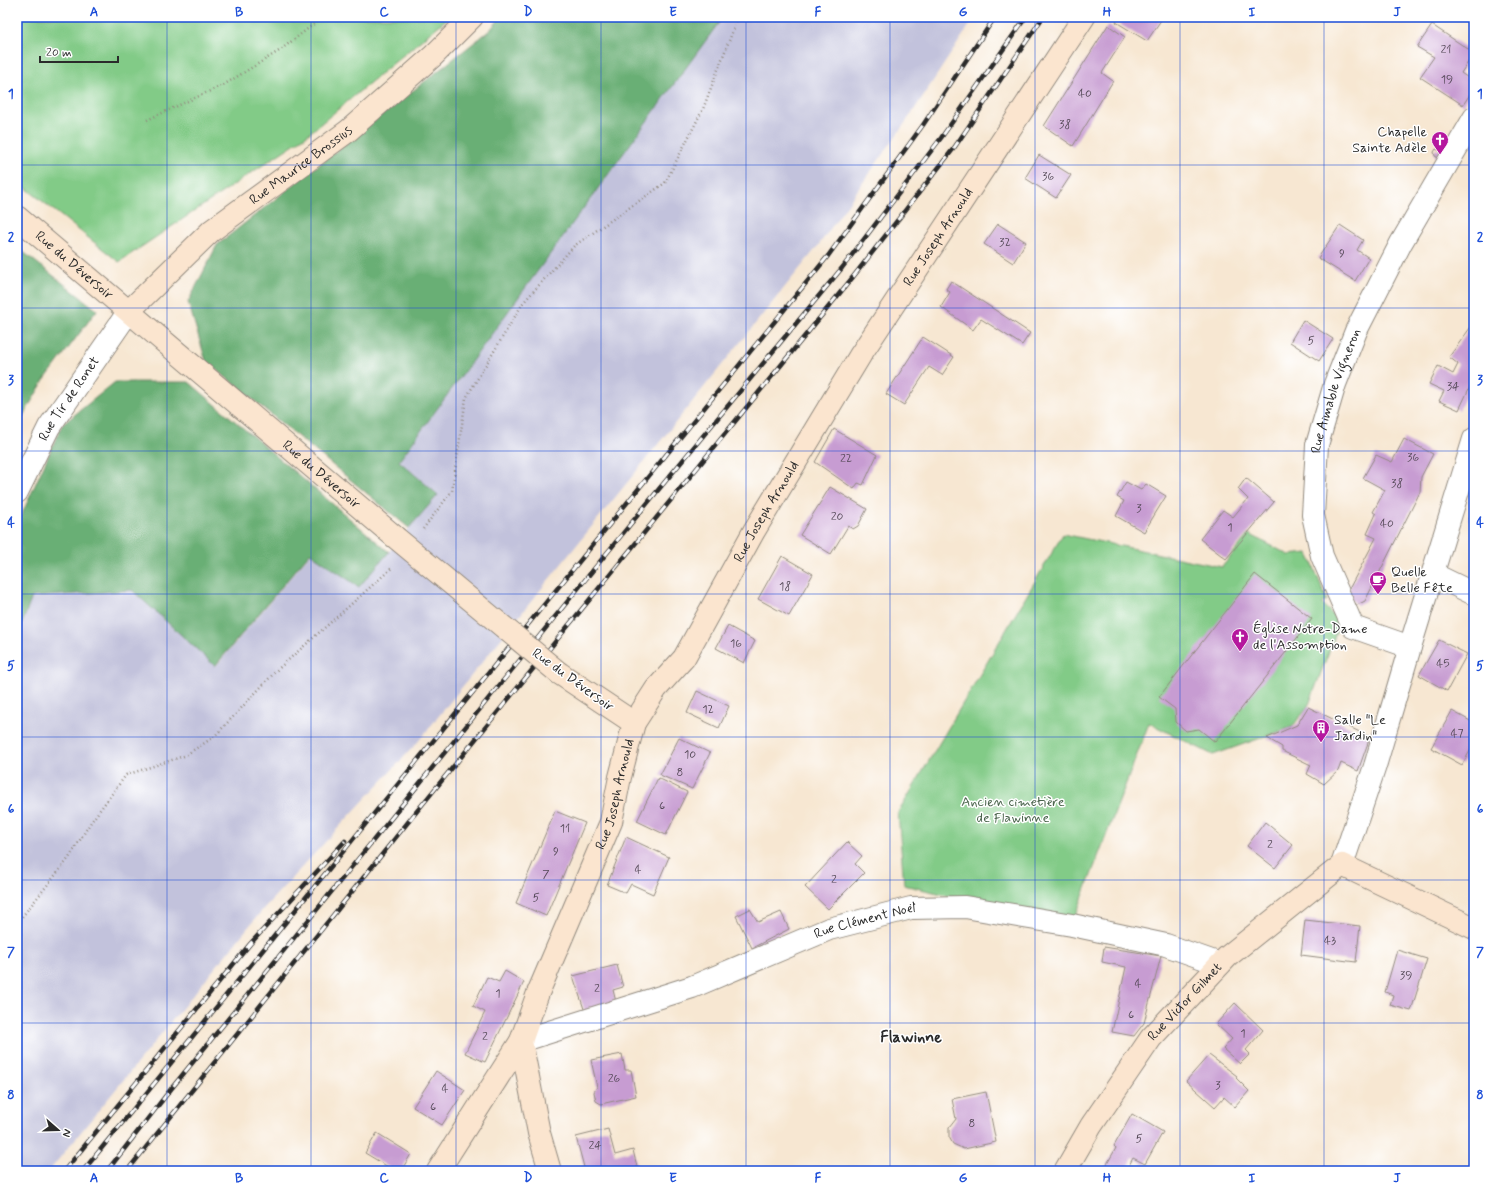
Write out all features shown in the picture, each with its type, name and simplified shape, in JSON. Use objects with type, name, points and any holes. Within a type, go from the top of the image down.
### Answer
[{"type":"street","name":"Rue Maurice Brossius","points":[[129,311],[211,231],[348,131],[433,56],[472,17]]},
{"type":"street","name":"Rue Joseph Arnould","points":[[522,1041],[538,993],[611,822],[620,777],[634,724],[656,689],[684,658],[754,531],[861,354],[1084,17]]},
{"type":"street","name":"Rue Aimable Vigneron","points":[[1410,647],[1353,627],[1322,556],[1313,516],[1317,445],[1335,384],[1356,331],[1401,242],[1461,144],[1474,118]]},
{"type":"street","name":"Rue du Déversoir","points":[[17,216],[395,537],[559,673],[634,724]]},
{"type":"street","name":"Rue Tir de Ronet","points":[[17,492],[50,427],[71,394],[129,311]]},
{"type":"street","points":[[1474,439],[1410,647],[1377,761],[1342,865],[1474,928]]},
{"type":"street","points":[[1433,574],[1474,594]]},
{"type":"street","name":"Rue Victor Gilmet","points":[[1065,1171],[1091,1126],[1151,1038],[1220,964],[1342,865]]},
{"type":"street","name":"Rue Clément Noël","points":[[522,1041],[692,987],[829,929],[911,908],[965,906],[1072,925],[1166,945],[1220,964]]},
{"type":"street","points":[[438,1171],[522,1041]]},
{"type":"street","points":[[522,1041],[539,1133],[550,1171]]},
{"type":"path","points":[[147,120],[225,84],[279,51],[323,17]]},
{"type":"path","points":[[418,534],[452,491],[466,398],[523,304],[574,246],[665,183],[703,109],[738,17]]},
{"type":"path","points":[[17,923],[69,858],[91,822],[126,775],[184,756],[214,737],[277,670],[390,572],[394,566]]},
{"type":"shaded area","points":[[723,17],[975,17],[910,116],[818,246],[417,743],[264,908],[49,1171],[17,1171],[17,637],[32,597],[132,590],[216,666],[311,553],[359,586],[438,495],[399,461]]},
{"type":"green space","points":[[17,17],[449,17],[306,136],[119,262],[17,181]]},
{"type":"green space","points":[[501,17],[723,17],[399,461],[438,495],[409,528],[206,361],[188,302],[217,245],[490,30]]},
{"type":"green space","points":[[17,247],[97,310],[43,382],[17,426]]},
{"type":"green space","points":[[115,382],[189,382],[389,552],[359,587],[310,553],[215,666],[132,590],[32,597],[17,637],[17,525],[62,425]]},
{"type":"green space","name":"Ancien cimetière de Flawinne","points":[[1063,534],[1222,567],[1249,534],[1289,555],[1308,553],[1327,600],[1322,604],[1340,622],[1308,707],[1292,727],[1213,755],[1149,723],[1072,925],[904,885],[898,813]]},
{"type":"building","points":[[1119,17],[1163,17],[1147,41],[1116,22]]},
{"type":"building","points":[[1108,25],[1125,37],[1102,73],[1113,81],[1073,146],[1044,126]]},
{"type":"building","points":[[1432,25],[1474,53],[1461,73],[1474,82],[1474,88],[1463,105],[1420,77],[1434,57],[1417,47]]},
{"type":"building","name":"Chapelle Sainte Adèle","points":[[1436,149],[1446,154],[1442,160],[1435,156],[1434,152]]},
{"type":"building","points":[[1039,155],[1071,175],[1056,198],[1025,178]]},
{"type":"building","points":[[998,224],[1026,242],[1013,263],[984,244]]},
{"type":"building","points":[[1340,225],[1363,240],[1357,250],[1369,258],[1355,281],[1318,258]]},
{"type":"building","points":[[951,281],[1030,333],[1022,345],[981,319],[973,330],[941,307],[950,292],[946,289]]},
{"type":"building","points":[[1474,317],[1474,378],[1459,410],[1439,401],[1444,391],[1429,384],[1438,366],[1453,374],[1458,364],[1449,357],[1473,324],[1471,321]]},
{"type":"building","points":[[1303,320],[1333,339],[1319,361],[1290,342]]},
{"type":"building","points":[[923,337],[954,357],[942,375],[929,367],[904,405],[886,394]]},
{"type":"building","points":[[834,429],[877,455],[863,485],[858,483],[854,489],[815,462]]},
{"type":"building","points":[[1404,439],[1433,454],[1421,477],[1420,492],[1365,601],[1357,605],[1351,599],[1348,591],[1376,538],[1367,534],[1376,514],[1373,512],[1385,490],[1363,478],[1376,455],[1392,462]]},
{"type":"building","points":[[1246,478],[1274,502],[1226,559],[1200,539],[1223,510],[1233,517],[1248,499],[1238,489]]},
{"type":"building","points":[[1126,482],[1141,490],[1146,484],[1166,496],[1144,532],[1116,516],[1124,501],[1117,497]]},
{"type":"building","points":[[830,487],[867,509],[858,526],[853,529],[848,526],[831,554],[800,535]]},
{"type":"building","points":[[1474,509],[1474,523],[1468,519]]},
{"type":"building","points":[[782,556],[813,574],[789,616],[758,599]]},
{"type":"building","name":"Église Notre-Dame de l'Assomption","points":[[1255,574],[1312,619],[1215,742],[1199,729],[1186,731],[1176,722],[1175,709],[1159,697]]},
{"type":"building","points":[[728,626],[755,641],[744,663],[716,648]]},
{"type":"building","points":[[1439,640],[1467,654],[1447,691],[1419,675]]},
{"type":"building","points":[[697,691],[729,706],[719,728],[687,713]]},
{"type":"building","name":"Salle \"Le Jardin\"","points":[[1308,707],[1370,737],[1358,771],[1341,763],[1338,771],[1324,784],[1307,774],[1311,765],[1282,751],[1282,747],[1267,738],[1297,725]]},
{"type":"building","points":[[1452,711],[1474,723],[1474,744],[1462,765],[1431,748]]},
{"type":"building","points":[[679,738],[710,753],[692,789],[660,775]]},
{"type":"building","points":[[658,778],[687,792],[666,835],[637,821]]},
{"type":"building","points":[[555,811],[585,823],[546,916],[516,903]]},
{"type":"building","points":[[1265,822],[1293,845],[1275,868],[1247,846]]},
{"type":"building","points":[[626,837],[669,857],[653,894],[631,884],[626,893],[607,885]]},
{"type":"building","points":[[847,842],[862,856],[855,864],[864,873],[828,909],[805,887]]},
{"type":"building","points":[[750,909],[758,922],[781,912],[789,929],[752,948],[736,916]]},
{"type":"building","points":[[1305,920],[1360,926],[1356,962],[1301,955]]},
{"type":"building","points":[[1104,947],[1161,956],[1144,1023],[1134,1036],[1112,1032],[1126,967],[1102,962]]},
{"type":"building","points":[[1397,950],[1427,959],[1411,1011],[1390,1005],[1393,995],[1385,992]]},
{"type":"building","points":[[617,965],[623,987],[613,990],[616,1002],[585,1012],[573,976]]},
{"type":"building","points":[[505,971],[524,982],[485,1062],[465,1053],[485,1012],[473,1006],[487,977],[499,982]]},
{"type":"building","points":[[1235,1003],[1263,1030],[1246,1050],[1250,1054],[1240,1064],[1223,1049],[1232,1039],[1216,1024]]},
{"type":"building","points":[[622,1054],[625,1070],[631,1070],[636,1096],[601,1104],[596,1101],[594,1092],[597,1087],[591,1060]]},
{"type":"building","points":[[1209,1055],[1237,1076],[1236,1078],[1249,1091],[1235,1107],[1224,1097],[1215,1107],[1186,1081]]},
{"type":"building","points":[[436,1071],[465,1090],[442,1125],[413,1107]]},
{"type":"building","points":[[986,1092],[996,1142],[964,1149],[953,1144],[949,1137],[949,1128],[956,1119],[952,1099]]},
{"type":"building","points":[[1132,1114],[1163,1132],[1145,1164],[1133,1158],[1126,1171],[1103,1171],[1116,1148],[1114,1146]]},
{"type":"building","points":[[608,1129],[615,1155],[633,1150],[638,1171],[585,1171],[576,1137]]},
{"type":"building","points":[[377,1133],[411,1154],[401,1171],[395,1171],[365,1153]]},
{"type":"building","points":[[363,1167],[369,1171],[360,1171]]},
{"type":"railway","points":[[83,1171],[828,256],[923,125],[995,17]]},
{"type":"railway","points":[[107,1171],[171,1089],[659,489],[842,268],[941,138],[1026,17]]},
{"type":"railway","points":[[127,1171],[417,811],[853,277],[954,148],[1043,17]]},
{"type":"railway","points":[[64,1171],[250,944],[345,841]]},
{"type":"place","name":"Chapelle Sainte Adèle","points":[[1440,155]]},
{"type":"place","name":"Quelle Belle Fête","points":[[1378,595]]},
{"type":"place","name":"Église Notre-Dame de l'Assomption","points":[[1240,652]]},
{"type":"place","name":"Salle \"Le Jardin\"","points":[[1321,743]]},
{"type":"district","name":"Flawinne","points":[[911,1037]]}]
